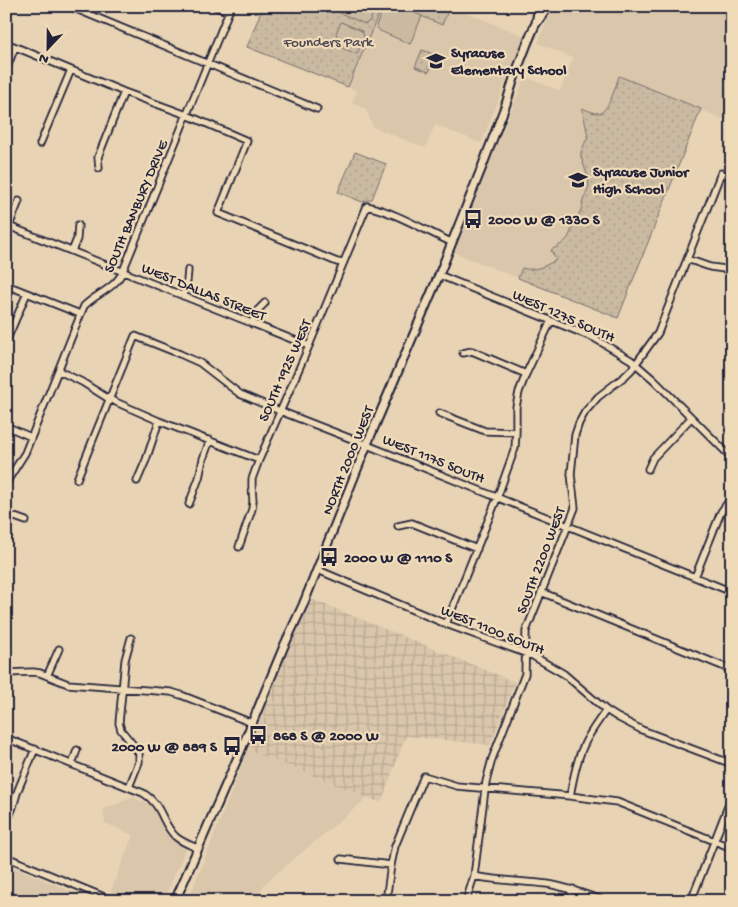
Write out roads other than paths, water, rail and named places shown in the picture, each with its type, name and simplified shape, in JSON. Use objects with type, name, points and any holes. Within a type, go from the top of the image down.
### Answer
[{"type":"main road","points":[[535,25],[539,6]]},
{"type":"main road","points":[[535,25],[548,6]]},
{"type":"main road","name":"NORTH 2000 WEST","points":[[175,901],[318,570],[367,445],[485,160],[535,25]]},
{"type":"street","points":[[68,6],[317,109]]},
{"type":"street","points":[[215,6],[230,9]]},
{"type":"street","name":"SOUTH BANBURY DRIVE","points":[[6,483],[25,453],[84,306],[90,299],[115,284],[120,278],[230,9]]},
{"type":"street","points":[[6,43],[247,141],[218,214],[343,263]]},
{"type":"street","points":[[6,70],[15,47]]},
{"type":"street","points":[[40,144],[70,70]]},
{"type":"street","points":[[99,168],[98,158],[124,92]]},
{"type":"street","name":"SOUTH 2200 WEST","points":[[466,901],[474,876],[485,789],[492,759],[525,674],[526,631],[574,508],[572,474],[575,435],[579,423],[585,412],[598,397],[625,376],[636,364],[658,334],[721,172],[732,177]]},
{"type":"street","points":[[8,226],[20,202]]},
{"type":"street","name":"SOUTH 1925 WEST","points":[[239,547],[252,510],[252,479],[259,460],[367,206],[415,224],[451,242]]},
{"type":"street","name":"WEST DALLAS STREET","points":[[8,226],[309,346]]},
{"type":"street","points":[[72,251],[77,240],[78,226]]},
{"type":"street","points":[[687,259],[710,267],[732,270]]},
{"type":"street","points":[[183,296],[188,281],[188,270]]},
{"type":"street","name":"WEST 1275 SOUTH","points":[[439,275],[594,338],[631,360],[654,380],[732,458]]},
{"type":"street","points":[[6,287],[14,288],[80,314]]},
{"type":"street","points":[[6,342],[27,293]]},
{"type":"street","points":[[252,324],[257,311],[265,303]]},
{"type":"street","points":[[446,624],[515,448],[516,406],[519,392],[551,321]]},
{"type":"street","points":[[728,342],[732,334]]},
{"type":"street","name":"WEST 1175 SOUTH","points":[[109,399],[135,336],[200,364],[240,394],[280,412],[568,525],[732,592]]},
{"type":"street","points":[[463,353],[472,351],[526,374]]},
{"type":"street","points":[[59,370],[109,399],[159,421],[259,460]]},
{"type":"street","points":[[78,479],[109,399]]},
{"type":"street","points":[[439,413],[485,431],[516,432]]},
{"type":"street","points":[[648,469],[653,458],[691,418]]},
{"type":"street","points":[[138,481],[159,421]]},
{"type":"street","points":[[6,426],[31,437]]},
{"type":"street","points":[[189,504],[200,478],[203,459],[210,440]]},
{"type":"street","points":[[695,577],[721,512],[732,497]]},
{"type":"street","points":[[6,512],[26,521]]},
{"type":"street","points":[[398,526],[412,523],[477,549]]},
{"type":"street","name":"WEST 1100 SOUTH","points":[[318,570],[446,624],[533,656],[564,674],[617,717],[642,730],[732,764]]},
{"type":"street","points":[[541,592],[732,670]]},
{"type":"street","points":[[129,787],[139,762],[137,750],[120,726],[125,660],[130,638]]},
{"type":"street","points":[[47,676],[59,649]]},
{"type":"street","points":[[6,673],[33,672],[68,684],[160,691],[181,695],[252,723]]},
{"type":"street","points":[[570,796],[575,768],[582,747],[606,710]]},
{"type":"street","points":[[6,738],[143,793],[158,806],[167,824],[176,836],[198,848]]},
{"type":"street","points":[[6,824],[35,749]]},
{"type":"street","points":[[72,764],[78,750]]},
{"type":"street","points":[[386,901],[395,846],[424,776],[456,786],[617,802],[732,848]]},
{"type":"street","points":[[691,901],[732,796]]},
{"type":"street","points":[[6,857],[114,901]]},
{"type":"street","points":[[341,859],[391,865]]},
{"type":"street","points":[[474,876],[549,884],[604,901]]},
{"type":"street","points":[[568,901],[573,890]]},
{"type":"place","name":"Syracuse Elementary School","points":[[436,61]]},
{"type":"place","name":"Syracuse Junior High School","points":[[578,180]]},
{"type":"place","name":"2000 W @ 1330 S","points":[[473,219]]},
{"type":"place","name":"2000 W @ 1110 S","points":[[329,557]]},
{"type":"place","name":"868 S @ 2000 W","points":[[258,735]]},
{"type":"place","name":"2000 W @ 889 S","points":[[232,746]]},
{"type":"park label","name":"Founders Park","points":[[328,41]]}]
